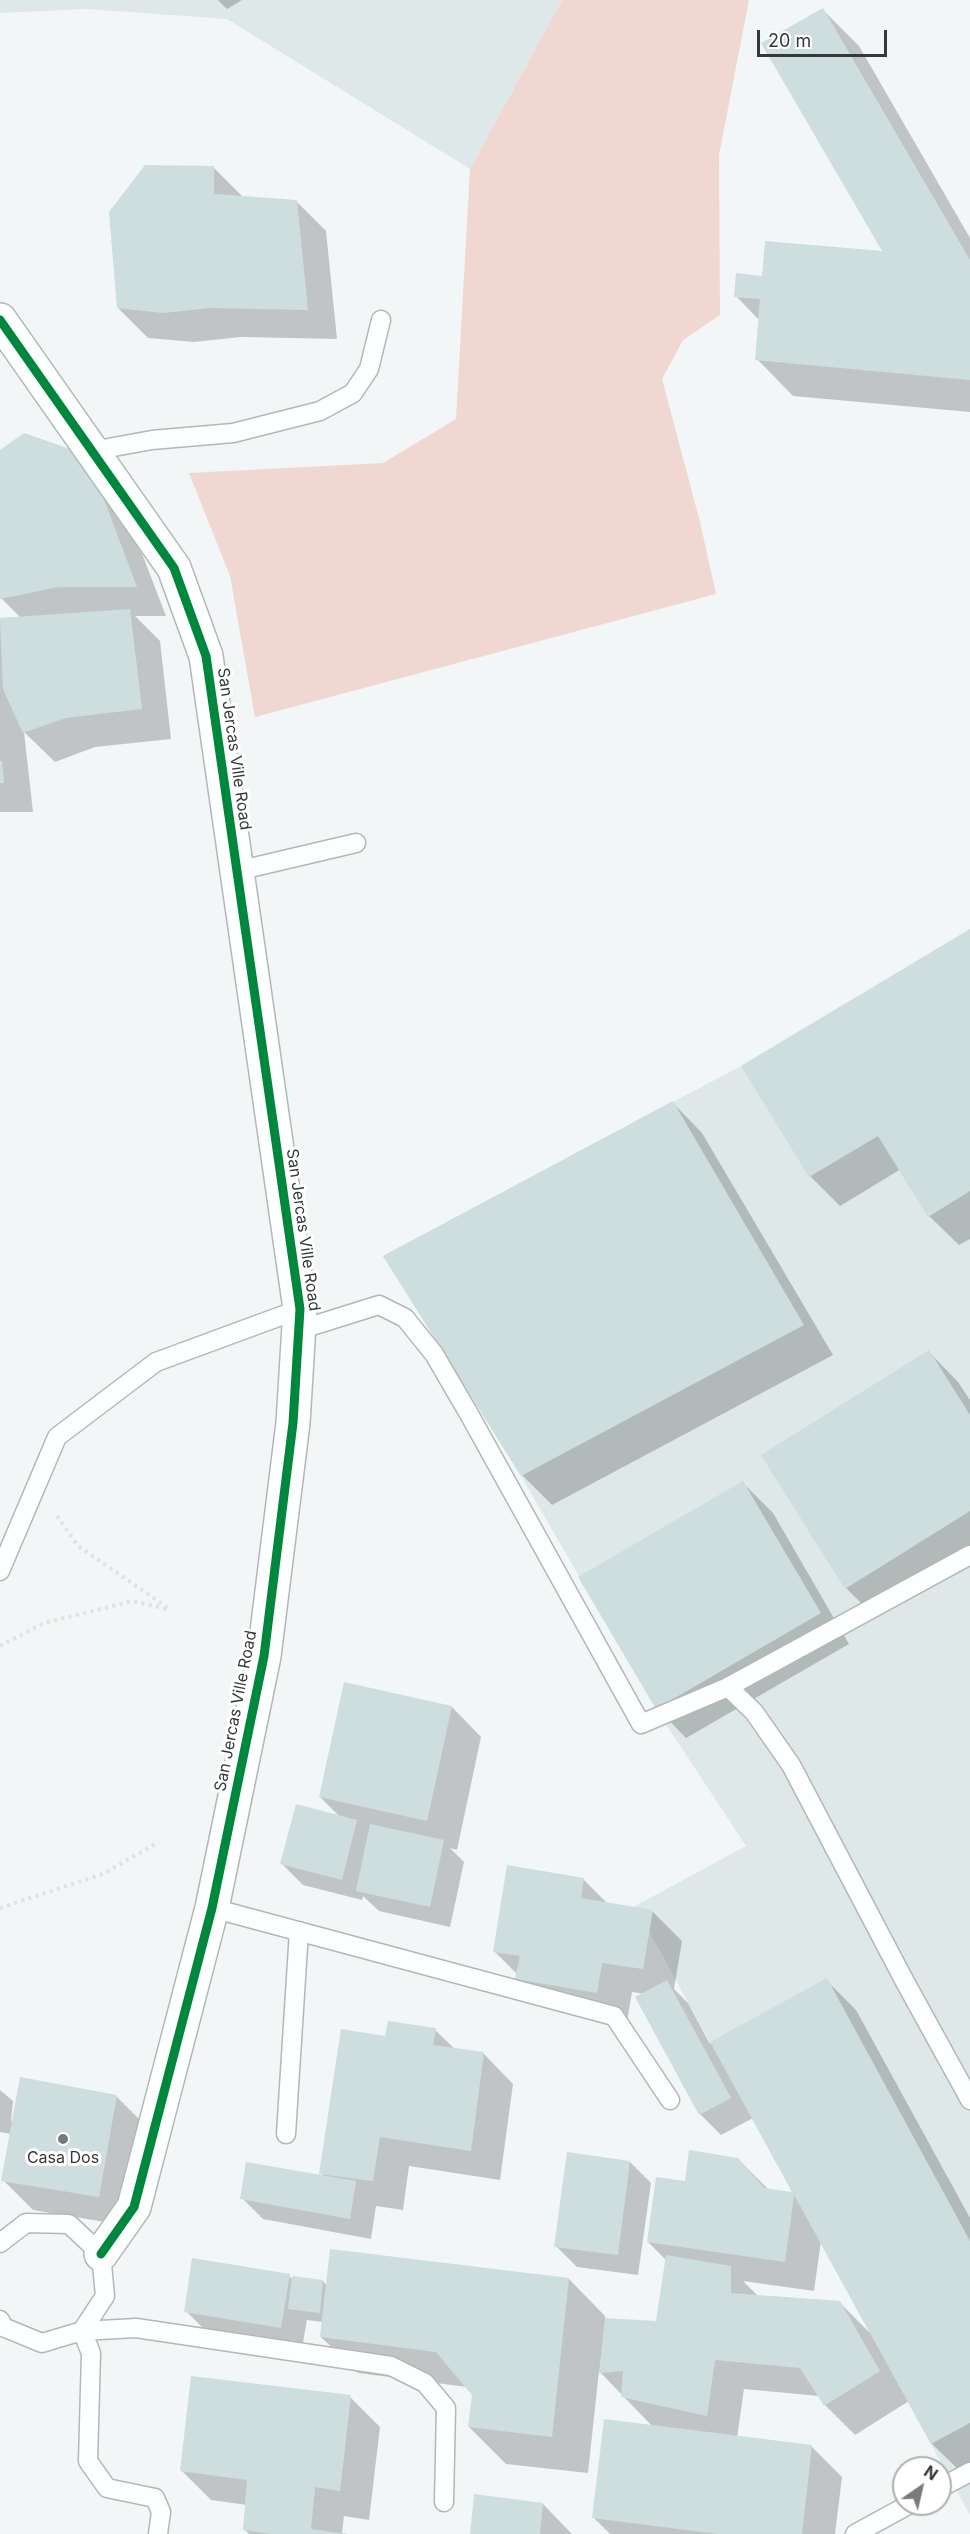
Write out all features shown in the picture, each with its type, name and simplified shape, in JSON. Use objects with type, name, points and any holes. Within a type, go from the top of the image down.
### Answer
[{"type":"street","name":"San Jercas Ville Road","points":[[0,320],[174,568],[206,656],[300,1319],[293,1423],[264,1656],[212,1908],[134,2207],[101,2254]]},
{"type":"lane","points":[[92,451],[152,440],[233,433],[320,411],[353,393],[369,369],[381,320]]},
{"type":"lane","points":[[237,871],[356,843]]},
{"type":"lane","points":[[0,1571],[57,1437],[156,1362],[300,1319],[379,1305],[405,1318],[434,1354],[641,1724],[728,1687],[970,1556]]},
{"type":"lane","points":[[728,1687],[754,1712],[791,1765],[970,2100]]},
{"type":"lane","points":[[212,1908],[614,2016],[670,2100]]},
{"type":"lane","points":[[286,2134],[299,1931]]},
{"type":"lane","points":[[0,2243],[26,2223],[69,2224],[101,2254],[105,2296],[82,2331]]},
{"type":"lane","points":[[1,2328],[42,2343],[82,2331],[136,2328],[391,2366],[425,2383],[446,2408],[444,2502]]},
{"type":"lane","points":[[82,2331],[91,2353],[88,2461],[107,2488],[155,2498],[161,2512],[159,2534]]},
{"type":"lane","points":[[952,2482],[970,2472]]},
{"type":"lane","points":[[855,2534],[892,2514]]},
{"type":"path","points":[[0,1646],[44,1623],[133,1601],[171,1610],[78,1546],[37,1486]]},
{"type":"path","points":[[0,1908],[103,1874],[159,1842]]},
{"type":"shaded area","points":[[0,0],[562,0],[470,169],[227,19],[87,9],[0,13]]},
{"type":"shaded area","points":[[562,0],[749,0],[719,155],[720,315],[683,340],[662,379],[700,522],[716,594],[255,717],[230,576],[189,473],[383,463],[456,419],[470,169]]},
{"type":"shaded area","points":[[970,929],[970,2515],[952,2482],[952,2456],[938,2456],[635,1906],[746,1846],[656,1709],[521,1476],[383,1256],[741,1066]]},
{"type":"building","points":[[823,8],[970,260],[970,380],[755,360],[760,299],[734,297],[736,273],[762,276],[765,241],[882,251],[761,43]]},
{"type":"building","points":[[145,165],[214,166],[214,194],[297,200],[308,310],[210,308],[163,313],[117,308],[109,212]]},
{"type":"building","points":[[24,433],[76,451],[102,494],[137,587],[58,587],[0,599],[0,450]]},
{"type":"building","points":[[130,609],[142,709],[65,718],[23,733],[3,689],[0,618]]},
{"type":"building","points":[[0,761],[2,761],[4,783],[0,783]]},
{"type":"building","points":[[970,929],[970,1191],[928,1217],[878,1136],[809,1177],[741,1066]]},
{"type":"building","points":[[673,1101],[804,1325],[521,1476],[383,1256]]},
{"type":"building","points":[[929,1350],[970,1415],[970,1511],[845,1589],[761,1455]]},
{"type":"building","points":[[743,1481],[821,1613],[656,1709],[578,1577]]},
{"type":"building","points":[[344,1682],[452,1706],[427,1821],[319,1797]]},
{"type":"building","points":[[296,1804],[357,1820],[342,1880],[280,1864]]},
{"type":"building","points":[[370,1824],[444,1840],[430,1907],[356,1891]]},
{"type":"building","points":[[507,1865],[584,1878],[581,1898],[653,1910],[643,1969],[602,1963],[597,1993],[515,1979],[520,1956],[493,1952]]},
{"type":"building","points":[[827,1978],[970,2241],[970,2423],[931,2444],[794,2195],[785,2262],[647,2242],[656,2177],[685,2181],[689,2150],[738,2158],[764,2188],[792,2192],[710,2042]]},
{"type":"building","points":[[667,1980],[731,2098],[699,2115],[635,1997]]},
{"type":"building","points":[[388,2021],[436,2028],[433,2045],[484,2052],[471,2151],[380,2137],[373,2181],[319,2174],[341,2029],[385,2036]]},
{"type":"building","points":[[20,2077],[117,2095],[99,2197],[1,2181]]},
{"type":"building","points":[[567,2152],[630,2161],[618,2255],[554,2247]]},
{"type":"building","points":[[246,2162],[356,2181],[350,2219],[240,2199]]},
{"type":"building","points":[[330,2249],[569,2278],[552,2437],[468,2427],[472,2395],[436,2352],[320,2337]]},
{"type":"building","points":[[666,2255],[731,2266],[731,2293],[840,2301],[880,2371],[824,2406],[800,2368],[715,2360],[707,2416],[621,2397],[623,2371],[599,2373],[605,2318],[656,2321]]},
{"type":"building","points":[[192,2258],[290,2274],[281,2328],[184,2312]]},
{"type":"building","points":[[292,2276],[323,2280],[320,2313],[288,2309]]},
{"type":"building","points":[[191,2376],[351,2395],[340,2491],[315,2487],[311,2529],[347,2534],[272,2534],[243,2530],[247,2480],[180,2471]]},
{"type":"building","points":[[604,2419],[812,2445],[802,2534],[718,2534],[592,2518]]},
{"type":"building","points":[[474,2494],[543,2503],[540,2534],[470,2534]]},
{"type":"cycle path","points":[[0,320],[174,568],[206,656],[300,1309],[293,1423],[264,1656],[212,1908],[134,2207],[101,2254]]},
{"type":"place","name":"Casa Dos","points":[[63,2139]]}]
